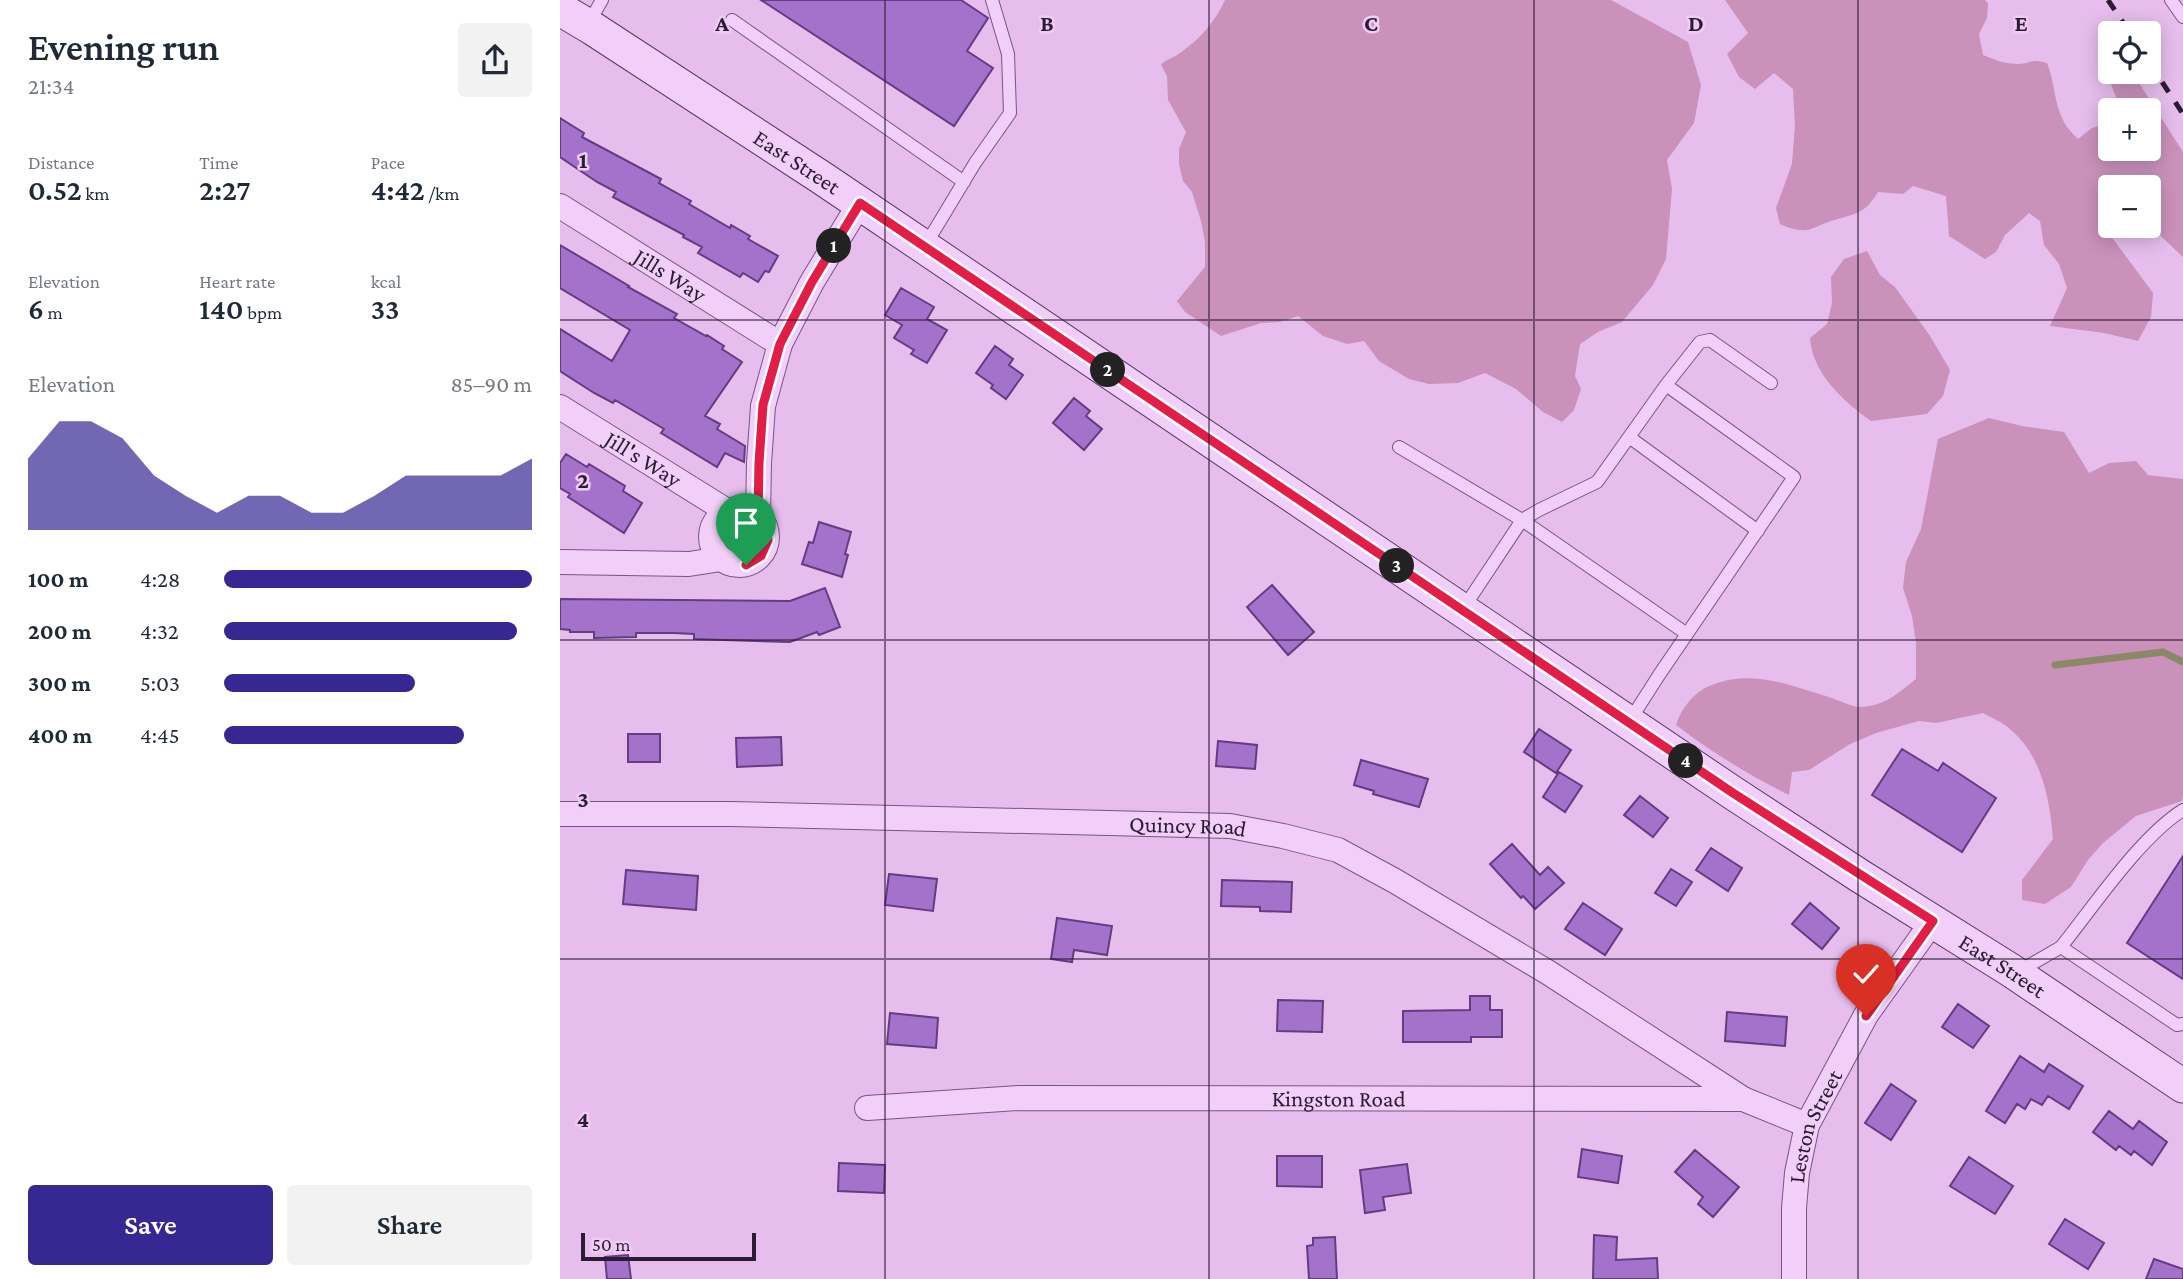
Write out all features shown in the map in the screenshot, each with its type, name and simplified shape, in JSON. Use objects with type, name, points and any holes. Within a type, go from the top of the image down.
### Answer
[{"type":"main road","name":"East Street","points":[[583,11],[860,203],[1779,823],[2016,973],[2183,1086]]},
{"type":"street","points":[[758,515],[763,405],[780,344],[812,282],[860,203]]},
{"type":"street","name":"Jills Way","points":[[560,206],[780,344]]},
{"type":"street","name":"Jill's Way","points":[[560,407],[727,511]]},
{"type":"street","points":[[743,508],[758,515],[764,522],[768,540],[761,556],[754,562],[737,566],[721,559],[715,552],[711,533],[719,516],[727,511],[743,508]]},
{"type":"street","points":[[560,562],[689,564],[721,559]]},
{"type":"street","name":"Quincy Road","points":[[560,814],[730,814],[1230,826],[1283,836],[1338,850],[1395,881],[1549,973],[1743,1100]]},
{"type":"street","name":"Leston Street","points":[[1794,1279],[1794,1208],[1797,1173],[1807,1125],[1866,1016],[1933,921]]},
{"type":"street","name":"Kingston Road","points":[[867,1108],[1019,1098],[1743,1100],[1807,1125]]},
{"type":"lane","points":[[925,247],[1010,113],[1008,54],[992,0]]},
{"type":"lane","points":[[2171,0],[2183,17]]},
{"type":"lane","points":[[732,20],[964,182]]},
{"type":"lane","points":[[1462,610],[1522,520],[1597,482],[1699,342],[1710,340],[1772,383]]},
{"type":"lane","points":[[1629,722],[1794,477],[1666,385]]},
{"type":"lane","points":[[1629,436],[1758,531]]},
{"type":"lane","points":[[1399,447],[1522,520],[1687,634]]},
{"type":"lane","points":[[2016,973],[2061,947],[2134,855],[2171,818],[2183,810]]},
{"type":"lane","points":[[2061,947],[2176,1025],[2183,1024]]},
{"type":"shaded area","points":[[1225,0],[1611,0],[1688,42],[1701,85],[1694,123],[1667,160],[1672,189],[1666,259],[1653,285],[1622,322],[1598,332],[1580,344],[1575,376],[1581,389],[1574,410],[1562,422],[1543,412],[1516,389],[1485,373],[1458,383],[1429,384],[1409,379],[1379,361],[1364,341],[1347,344],[1323,336],[1298,316],[1280,322],[1261,323],[1221,336],[1185,312],[1177,301],[1205,267],[1205,242],[1192,192],[1183,181],[1179,164],[1179,149],[1186,132],[1168,100],[1167,76],[1161,65],[1200,36],[1217,16]]},
{"type":"shaded area","points":[[1725,0],[1985,0],[1988,3],[1987,18],[1979,34],[1983,55],[2009,63],[2047,63],[2056,101],[2067,126],[2078,139],[2098,126],[2098,161],[2161,161],[2161,117],[2183,152],[2183,257],[2161,236],[2161,175],[2098,175],[2098,238],[2112,238],[2153,293],[2151,317],[2138,341],[2104,333],[2050,326],[2067,288],[2059,264],[2044,245],[2040,221],[2029,213],[2005,235],[1996,252],[1985,259],[1949,236],[1946,196],[1913,186],[1903,194],[1878,192],[1868,206],[1857,213],[1810,229],[1797,230],[1780,224],[1776,208],[1792,164],[1795,125],[1793,89],[1774,73],[1755,89],[1739,77],[1727,54],[1748,33]]},
{"type":"shaded area","points":[[2111,84],[2140,84],[2149,98],[2116,98]]},
{"type":"shaded area","points":[[1867,251],[1880,275],[1895,287],[1930,336],[1950,370],[1943,396],[1927,414],[1871,421],[1831,386],[1812,351],[1810,338],[1827,324],[1832,303],[1831,277],[1844,259]]},
{"type":"shaded area","points":[[1989,418],[2064,432],[2089,473],[2109,463],[2136,461],[2148,475],[2183,479],[2182,801],[2136,816],[2103,843],[2088,860],[2071,887],[2045,904],[2022,900],[2022,880],[2053,839],[2047,794],[2037,766],[2022,741],[2005,725],[1983,713],[1936,723],[1919,721],[1876,733],[1850,744],[1809,770],[1792,772],[1789,795],[1731,763],[1676,725],[1684,707],[1703,689],[1740,678],[1769,680],[1859,707],[1883,702],[1916,679],[1916,643],[1912,616],[1903,588],[1906,562],[1921,529],[1938,439]]},
{"type":"building","points":[[761,0],[961,0],[988,18],[967,51],[993,68],[954,126]]},
{"type":"building","points":[[560,118],[584,133],[582,137],[661,179],[659,183],[691,201],[689,204],[730,228],[731,225],[750,236],[748,239],[778,256],[769,272],[765,271],[758,282],[743,273],[740,277],[698,253],[702,247],[683,237],[684,235],[613,197],[616,192],[560,157]]},
{"type":"building","points":[[560,245],[677,314],[674,318],[724,346],[722,349],[742,362],[705,416],[720,424],[717,429],[745,446],[744,462],[725,453],[717,467],[661,433],[664,429],[615,400],[613,403],[594,393],[560,371],[560,329],[612,361],[630,330],[560,288]]},
{"type":"building","points":[[901,288],[934,307],[927,319],[947,330],[927,363],[911,354],[914,350],[894,338],[902,325],[885,315]]},
{"type":"building","points":[[995,346],[1013,359],[1009,365],[1023,375],[1006,399],[976,373]]},
{"type":"building","points":[[1074,398],[1090,411],[1086,416],[1102,429],[1084,450],[1053,423]]},
{"type":"building","points":[[566,454],[587,467],[589,464],[625,486],[623,491],[642,503],[624,533],[568,497],[570,494],[560,488],[560,463]]},
{"type":"building","points":[[819,522],[851,532],[842,577],[802,564],[809,542],[813,543]]},
{"type":"building","points":[[1272,585],[1314,632],[1288,655],[1247,607]]},
{"type":"building","points":[[825,588],[840,627],[790,642],[694,639],[694,634],[674,633],[636,633],[636,637],[594,638],[594,632],[570,632],[560,629],[560,599],[790,601]]},
{"type":"building","points":[[1539,729],[1571,750],[1556,773],[1524,752]]},
{"type":"building","points":[[628,734],[660,734],[660,762],[628,762]]},
{"type":"building","points":[[781,737],[782,765],[737,767],[736,738]]},
{"type":"building","points":[[1218,741],[1257,745],[1255,769],[1216,766]]},
{"type":"building","points":[[1902,749],[1938,771],[1943,763],[1996,798],[1962,852],[1872,795]]},
{"type":"building","points":[[1361,760],[1428,779],[1419,807],[1373,794],[1374,791],[1354,785]]},
{"type":"building","points":[[1559,772],[1582,786],[1565,812],[1543,797]]},
{"type":"building","points":[[1640,796],[1668,818],[1653,837],[1624,815]]},
{"type":"building","points":[[1512,844],[1540,875],[1548,867],[1564,883],[1535,909],[1523,896],[1521,898],[1490,864]]},
{"type":"building","points":[[1711,848],[1742,868],[1728,891],[1696,870]]},
{"type":"building","points":[[2183,856],[2183,979],[2127,943]]},
{"type":"building","points":[[1671,869],[1692,882],[1676,906],[1655,893]]},
{"type":"building","points":[[626,870],[698,876],[696,910],[623,904]]},
{"type":"building","points":[[889,874],[937,879],[933,911],[885,905]]},
{"type":"building","points":[[1222,880],[1292,882],[1291,912],[1260,911],[1260,907],[1221,906]]},
{"type":"building","points":[[1583,903],[1622,929],[1605,955],[1565,929]]},
{"type":"building","points":[[1810,903],[1839,928],[1822,949],[1792,924]]},
{"type":"building","points":[[1057,918],[1112,926],[1107,955],[1074,950],[1072,962],[1051,959]]},
{"type":"building","points":[[1470,996],[1490,996],[1490,1010],[1502,1010],[1502,1037],[1471,1037],[1471,1042],[1403,1042],[1403,1011],[1470,1010]]},
{"type":"building","points":[[1278,1000],[1323,1001],[1322,1032],[1277,1031]]},
{"type":"building","points":[[1958,1004],[1989,1026],[1973,1048],[1942,1027]]},
{"type":"building","points":[[1727,1012],[1787,1017],[1785,1046],[1725,1041]]},
{"type":"building","points":[[890,1013],[938,1018],[936,1048],[887,1044]]},
{"type":"building","points":[[2020,1056],[2044,1072],[2049,1064],[2083,1086],[2069,1109],[2048,1096],[2042,1105],[2031,1099],[2025,1109],[2017,1104],[2005,1123],[1986,1111]]},
{"type":"building","points":[[1891,1084],[1916,1101],[1891,1140],[1865,1123]]},
{"type":"building","points":[[2109,1111],[2133,1129],[2139,1121],[2167,1142],[2152,1165],[2134,1151],[2131,1155],[2119,1146],[2116,1150],[2093,1132]]},
{"type":"building","points":[[1582,1149],[1622,1156],[1618,1183],[1578,1177]]},
{"type":"building","points":[[1695,1150],[1739,1187],[1713,1217],[1698,1204],[1703,1197],[1675,1172]]},
{"type":"building","points":[[1277,1156],[1322,1156],[1322,1187],[1277,1186]]},
{"type":"building","points":[[1969,1157],[2013,1186],[1995,1214],[1950,1186]]},
{"type":"building","points":[[839,1163],[885,1165],[884,1193],[838,1191]]},
{"type":"building","points":[[1407,1164],[1411,1193],[1383,1197],[1385,1210],[1365,1213],[1360,1170]]},
{"type":"building","points":[[2065,1219],[2104,1243],[2088,1269],[2049,1244]]},
{"type":"building","points":[[1594,1235],[1617,1237],[1616,1260],[1657,1258],[1658,1279],[1593,1279]]},
{"type":"building","points":[[1335,1237],[1337,1279],[1309,1279],[1307,1246],[1313,1245],[1313,1238]]},
{"type":"building","points":[[628,1255],[631,1279],[607,1279],[605,1257]]},
{"type":"building","points":[[2154,1259],[2183,1269],[2183,1279],[2146,1279]]},
{"type":"waterway","points":[[2055,665],[2163,652],[2183,662]]},
{"type":"railway","points":[[2108,0],[2122,21]]},
{"type":"railway","points":[[2161,80],[2183,114]]},
{"type":"route","points":[[746,565],[761,556],[768,540],[764,522],[758,515],[759,463],[763,405],[780,344],[812,282],[860,203],[1733,793],[1933,921],[1866,1016]]}]
